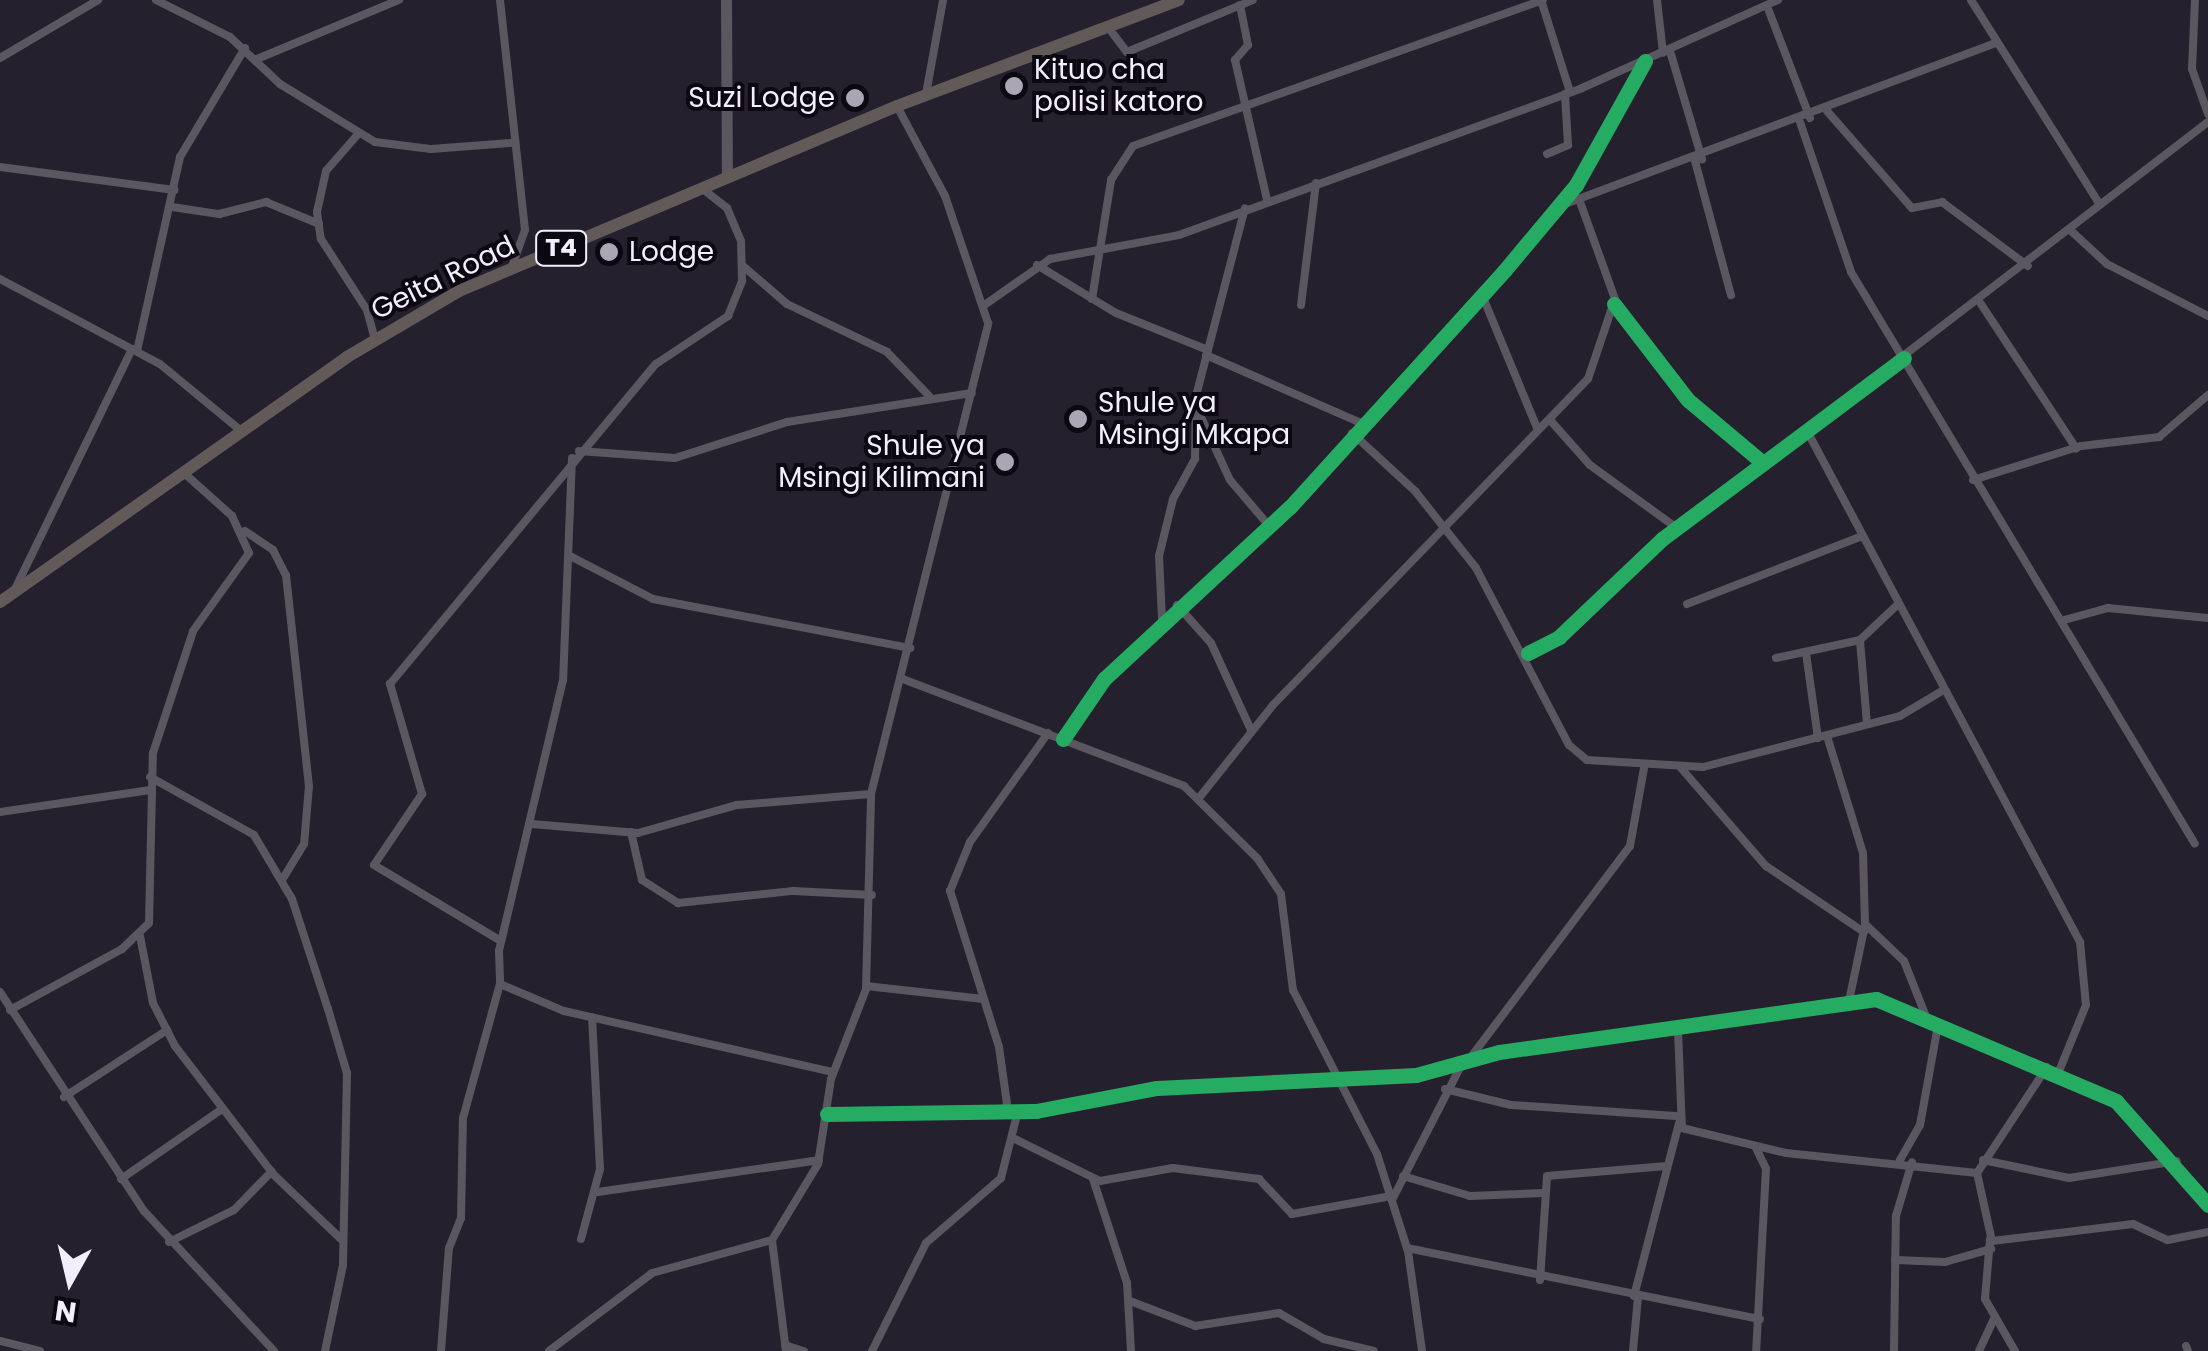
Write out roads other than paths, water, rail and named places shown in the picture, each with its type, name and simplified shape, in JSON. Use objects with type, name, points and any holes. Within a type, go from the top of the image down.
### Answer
[{"type":"highway","name":"Geita Road","points":[[0,602],[240,430],[375,339],[510,269],[897,106],[1179,0]]},
{"type":"main road","points":[[726,0],[728,177]]},
{"type":"street","points":[[0,58],[98,0]]},
{"type":"street","points":[[156,0],[245,48],[359,133],[400,148],[512,143]]},
{"type":"street","points":[[257,58],[399,0]]},
{"type":"street","points":[[500,0],[512,143],[525,230],[510,269]]},
{"type":"street","points":[[925,95],[943,0]]},
{"type":"street","points":[[1108,27],[1127,52],[1252,0]]},
{"type":"street","points":[[1092,299],[1096,254],[1112,180],[1133,146],[1542,0],[1568,93],[1568,145],[1546,154]]},
{"type":"street","points":[[1657,0],[1666,52],[1699,160],[1731,295]]},
{"type":"street","points":[[982,306],[1037,265],[1140,248],[1568,93],[1778,0]]},
{"type":"street","points":[[1971,0],[2098,203]]},
{"type":"street","points":[[2195,0],[2192,69],[2208,114]]},
{"type":"street","points":[[1240,5],[1248,38],[1235,60],[1266,200]]},
{"type":"street","points":[[1768,6],[1810,118]]},
{"type":"street","points":[[1558,207],[1699,160],[1996,43]]},
{"type":"street","points":[[12,594],[135,350],[194,122],[245,48]]},
{"type":"street","points":[[1063,738],[1162,619],[1270,527],[1558,207],[1645,61]]},
{"type":"street","points":[[804,1351],[785,1348],[772,1240],[819,1160],[833,1072],[866,986],[872,895],[872,794],[986,335],[982,306],[944,196],[897,106]]},
{"type":"street","points":[[1827,111],[1912,208],[1942,202],[2028,266]]},
{"type":"street","points":[[1800,122],[1851,272],[1974,480],[2064,620],[2195,844]]},
{"type":"street","points":[[1528,653],[1559,637],[1678,529],[1903,357],[1981,304],[2098,203],[2208,122]]},
{"type":"street","points":[[359,133],[326,171],[319,224],[375,339]]},
{"type":"street","points":[[0,167],[174,190]]},
{"type":"street","points":[[1301,305],[1316,182]]},
{"type":"street","points":[[501,941],[374,865],[422,794],[390,684],[575,454],[656,364],[728,316],[742,265],[727,208],[701,188]]},
{"type":"street","points":[[172,207],[198,215],[266,202],[319,224]]},
{"type":"street","points":[[1580,202],[1614,304],[1688,400],[1763,462]]},
{"type":"street","points":[[1162,619],[1155,578],[1168,512],[1195,460],[1196,407],[1245,208]]},
{"type":"street","points":[[2069,230],[2108,264],[2208,316]]},
{"type":"street","points":[[742,265],[787,304],[887,352],[928,396]]},
{"type":"street","points":[[1037,265],[1092,299],[1361,423]]},
{"type":"street","points":[[0,279],[135,350],[216,402],[240,430]]},
{"type":"street","points":[[1482,295],[1538,430]]},
{"type":"street","points":[[1199,798],[1252,730],[1588,379],[1614,304]]},
{"type":"street","points":[[1981,304],[2076,448]]},
{"type":"street","points":[[575,454],[675,458],[786,422],[928,396],[972,393]]},
{"type":"street","points":[[1974,480],[2076,448],[2159,438],[2208,395]]},
{"type":"street","points":[[1196,407],[1230,480],[1270,527]]},
{"type":"street","points":[[1550,420],[1590,465],[1678,529]]},
{"type":"street","points":[[1806,430],[1895,607],[2088,968],[2080,1030],[2059,1072]]},
{"type":"street","points":[[1352,433],[1446,527],[1528,653],[1569,744],[1596,764],[1681,768],[1868,724],[1942,691]]},
{"type":"street","points":[[441,1351],[449,1248],[461,1218],[462,1118],[500,984],[501,941],[532,824],[563,680],[575,454]]},
{"type":"street","points":[[183,471],[242,530],[273,550],[286,575],[309,786],[304,844],[282,880]]},
{"type":"street","points":[[242,530],[249,553],[193,631],[150,777],[152,902],[140,936],[167,1030],[272,1172],[341,1239]]},
{"type":"street","points":[[1687,604],[1860,537]]},
{"type":"street","points":[[570,556],[653,599],[910,648]]},
{"type":"street","points":[[1177,605],[1211,643],[1252,730]]},
{"type":"street","points":[[1776,658],[1860,640],[1895,607]]},
{"type":"street","points":[[2064,620],[2108,608],[2208,618]]},
{"type":"street","points":[[1860,640],[1868,724]]},
{"type":"street","points":[[1806,654],[1822,737],[1860,828],[1865,928],[1849,1001]]},
{"type":"street","points":[[900,678],[1063,738],[1199,798],[1281,894],[1293,990],[1343,1076],[1392,1198],[1407,1248],[1422,1351]]},
{"type":"street","points":[[872,1351],[903,1276],[962,1203],[1001,1178],[1014,1138],[1012,1111],[983,999],[950,906],[952,881],[1048,733]]},
{"type":"street","points":[[1392,1198],[1445,1089],[1630,846],[1644,768]]},
{"type":"street","points":[[1681,768],[1766,866],[1865,928],[1910,970],[1927,1019]]},
{"type":"street","points":[[150,777],[239,822],[282,880],[347,1073],[341,1239],[325,1351]]},
{"type":"street","points":[[0,812],[150,790]]},
{"type":"street","points":[[532,824],[630,832],[754,803],[872,794]]},
{"type":"street","points":[[630,832],[642,880],[678,904],[793,891],[872,895]]},
{"type":"street","points":[[10,1010],[140,936]]},
{"type":"street","points":[[500,984],[592,1017],[833,1072]]},
{"type":"street","points":[[866,986],[983,999]]},
{"type":"street","points":[[0,992],[64,1096],[169,1242],[274,1351]]},
{"type":"street","points":[[826,1114],[1012,1111],[1157,1088],[1343,1076],[1465,1062],[1849,1001],[1895,1001],[1938,1025],[2059,1072],[2116,1101],[2178,1161],[2208,1204]]},
{"type":"street","points":[[582,1239],[598,1192],[592,1017]]},
{"type":"street","points":[[1900,1160],[1920,1125],[1938,1025]]},
{"type":"street","points":[[64,1096],[167,1030]]},
{"type":"street","points":[[1633,1351],[1636,1297],[1660,1225],[1677,1120],[1678,1030]]},
{"type":"street","points":[[2015,1351],[1994,1319],[1985,1292],[1991,1249],[1977,1172],[2047,1067]]},
{"type":"street","points":[[1445,1089],[1510,1105],[1677,1120],[1755,1146],[1977,1172]]},
{"type":"street","points":[[121,1179],[222,1109]]},
{"type":"street","points":[[1014,1138],[1092,1178],[1173,1168],[1259,1179],[1292,1214],[1392,1198]]},
{"type":"street","points":[[1755,1146],[1766,1169],[1756,1351]]},
{"type":"street","points":[[598,1192],[819,1160]]},
{"type":"street","points":[[1983,1160],[2069,1178],[2178,1161]]},
{"type":"street","points":[[1894,1351],[1896,1216],[1912,1162]]},
{"type":"street","points":[[1540,1280],[1544,1192],[1552,1173],[1667,1166]]},
{"type":"street","points":[[169,1242],[234,1210],[272,1172]]},
{"type":"street","points":[[1403,1176],[1470,1196],[1544,1192]]},
{"type":"street","points":[[1092,1178],[1130,1301],[1132,1351]]},
{"type":"street","points":[[1990,1238],[2004,1244],[2133,1224],[2168,1240],[2208,1232]]},
{"type":"street","points":[[549,1351],[652,1273],[772,1240]]},
{"type":"street","points":[[1407,1248],[1540,1280],[1760,1319]]},
{"type":"street","points":[[1895,1260],[1945,1262],[1991,1249]]},
{"type":"street","points":[[1130,1301],[1195,1326],[1279,1313],[1324,1339],[1374,1351]]},
{"type":"street","points":[[1979,1351],[1994,1319]]},
{"type":"street","points":[[1758,1338],[1767,1351]]},
{"type":"street","points":[[3,1345],[40,1351]]},
{"type":"place","name":"Kituo cha polisi katoro","points":[[1014,86]]},
{"type":"place","name":"Suzi Lodge","points":[[855,98]]},
{"type":"place","name":"Lodge","points":[[609,252]]},
{"type":"place","name":"Shule ya Msingi Mkapa","points":[[1078,419]]},
{"type":"place","name":"Shule ya Msingi Kilimani","points":[[1005,462]]}]
